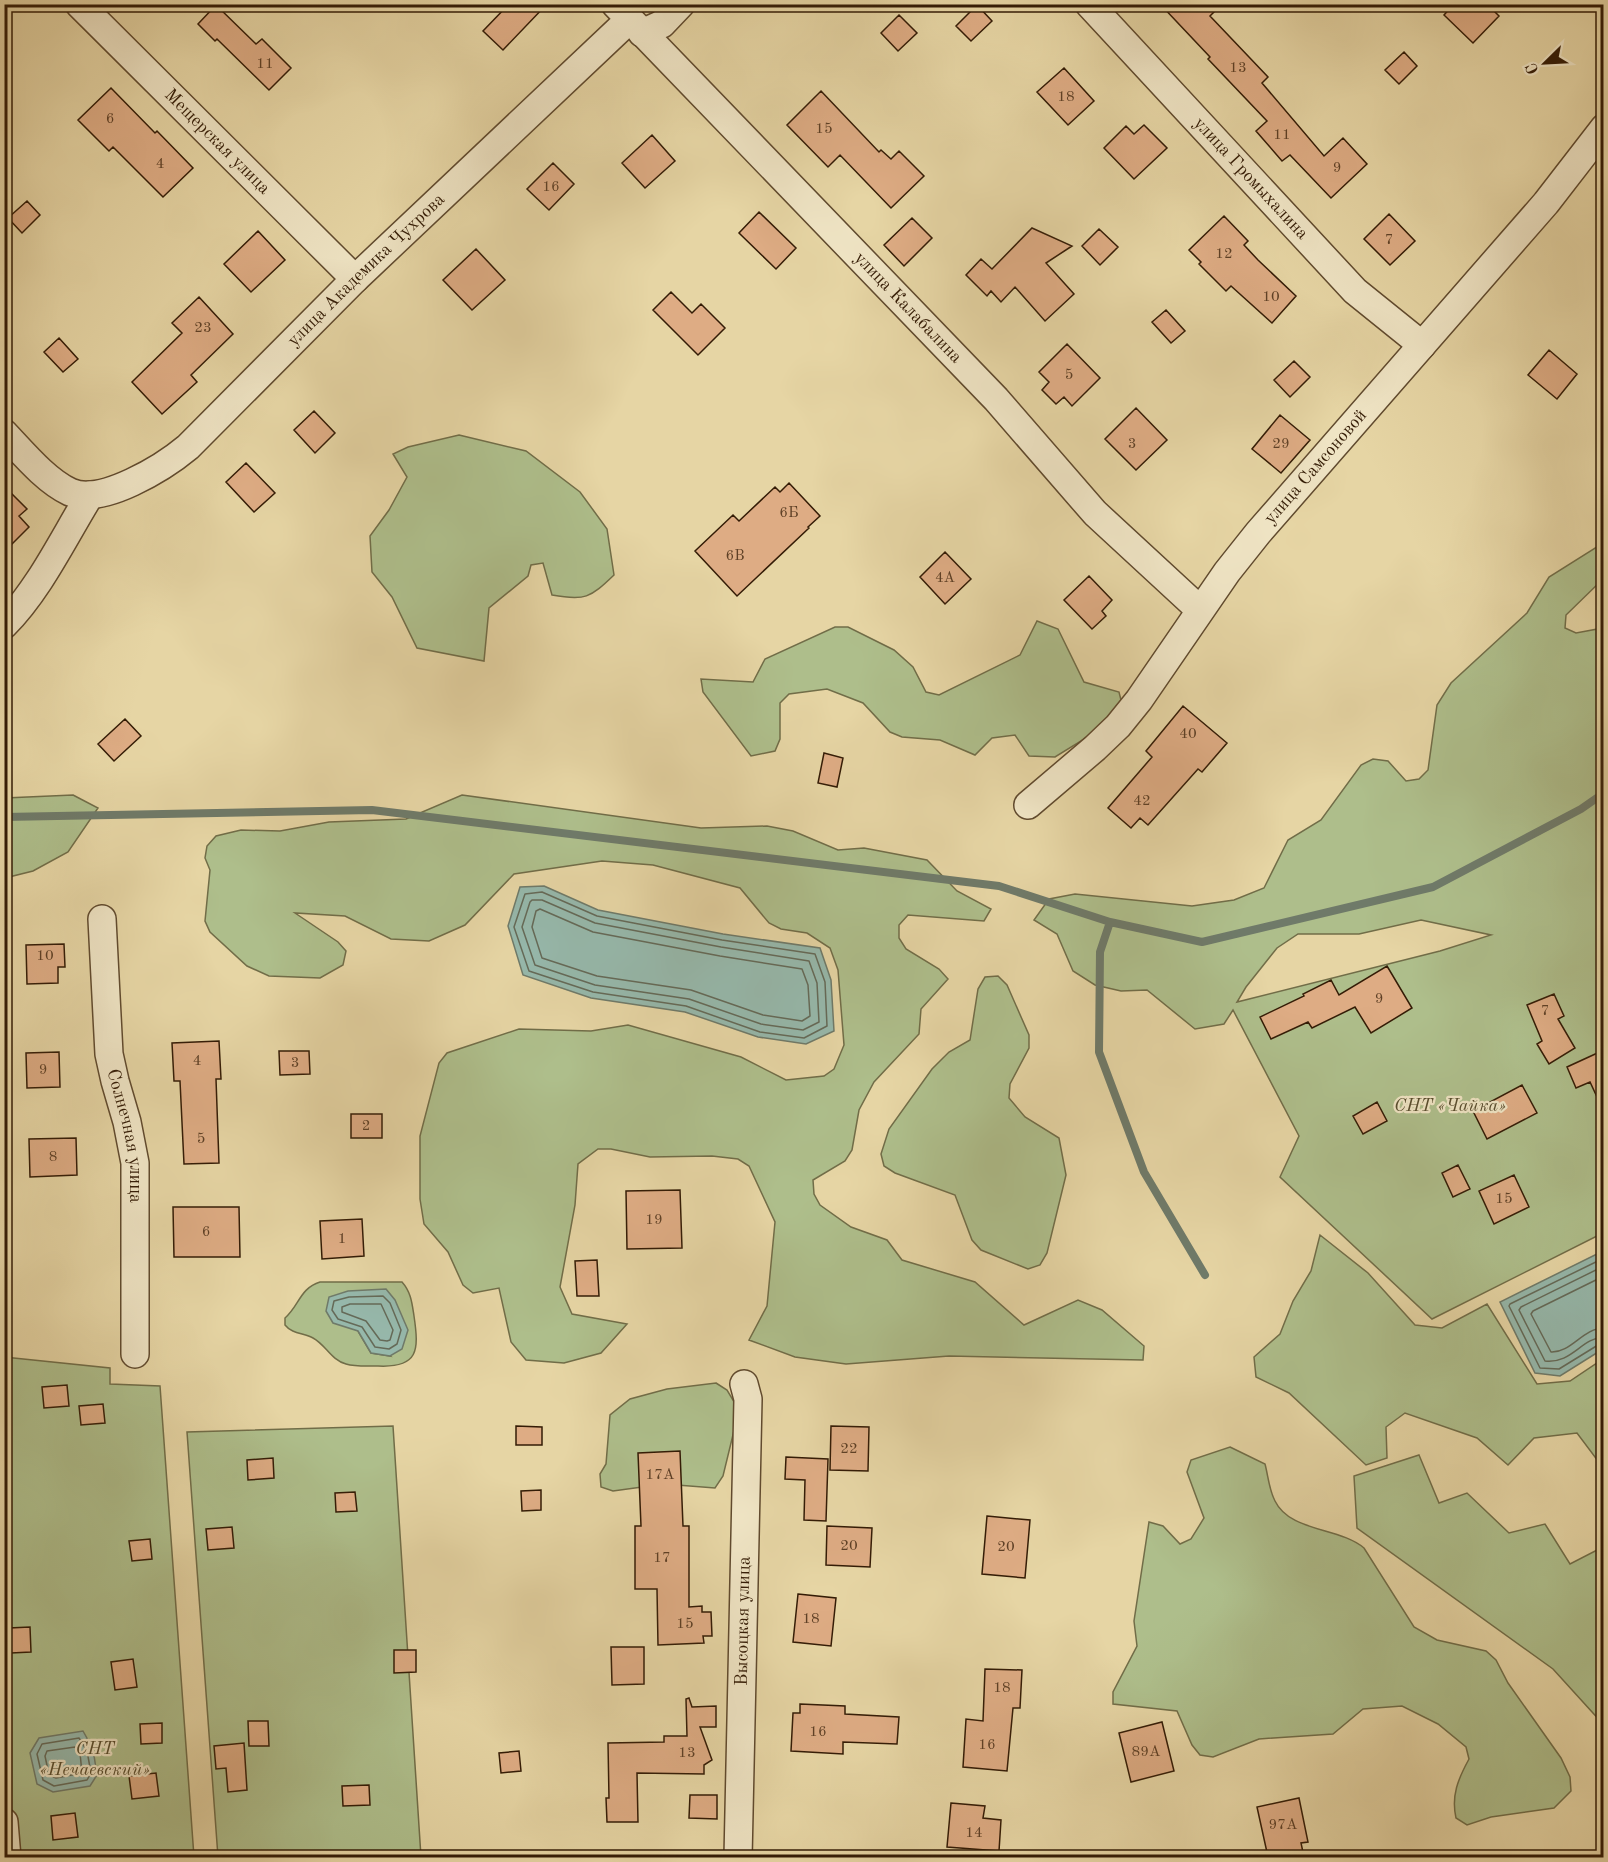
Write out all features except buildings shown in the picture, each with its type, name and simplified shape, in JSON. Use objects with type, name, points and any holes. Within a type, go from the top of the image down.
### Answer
[{"type":"street","name":"Мещерская улица","points":[[79,4],[355,279]]},
{"type":"street","name":"улица Академика Чухрова","points":[[90,495],[126,485],[170,462],[188,447],[355,279],[629,19],[662,24],[681,4]]},
{"type":"street","name":"улица Громыхалина","points":[[1089,4],[1355,291],[1422,345]]},
{"type":"street","name":"улица Калабалина","points":[[629,19],[996,399],[1095,513],[1200,610]]},
{"type":"street","name":"улица Самсоновой","points":[[1028,805],[1118,726],[1139,700],[1227,572],[1265,525],[1546,204],[1604,128]]},
{"type":"street","points":[[4,434],[57,484],[77,494],[90,495],[42,574],[16,613],[4,626]]},
{"type":"street","name":"Солнечная улица","points":[[102,919],[109,1054],[135,1162],[135,1354]]},
{"type":"street","name":"Высоцкая улица","points":[[738,1857],[748,1399],[744,1384]]},
{"type":"street","points":[[4,1822],[7,1857]]},
{"type":"green space","points":[[459,435],[526,451],[580,492],[607,529],[614,575],[593,593],[580,597],[563,597],[552,595],[543,563],[531,565],[528,576],[489,608],[484,661],[417,648],[392,597],[372,572],[370,536],[389,510],[407,477],[393,454],[408,447]]},
{"type":"green space","name":"СНТ «Чайка»","points":[[1603,543],[1603,579],[1566,615],[1565,628],[1576,633],[1603,628],[1603,1233],[1432,1319],[1280,1177],[1299,1136],[1233,1010],[1224,1024],[1195,1029],[1147,990],[1121,991],[1095,985],[1073,971],[1057,934],[1034,920],[1049,899],[1075,894],[1192,906],[1234,900],[1264,888],[1288,840],[1321,820],[1361,765],[1373,759],[1388,761],[1406,781],[1419,779],[1428,770],[1437,705],[1451,683],[1527,613],[1549,577]],"holes":[[[1421,920],[1491,935],[1440,951],[1237,1002],[1277,948],[1298,934],[1359,934]]]},
{"type":"green space","points":[[1037,621],[1058,629],[1084,682],[1119,692],[1122,704],[1086,738],[1055,757],[1029,756],[1015,735],[992,738],[975,755],[940,740],[902,737],[890,732],[863,703],[827,689],[789,694],[780,703],[780,739],[775,751],[751,756],[703,692],[701,679],[753,682],[765,659],[835,627],[848,627],[894,650],[913,667],[926,692],[939,695],[1020,655]]},
{"type":"green space","points":[[73,795],[98,808],[68,852],[33,871],[5,878],[5,798]]},
{"type":"green space","points":[[462,795],[701,828],[767,826],[793,831],[838,850],[864,848],[927,860],[957,891],[991,909],[984,921],[908,915],[899,925],[899,938],[906,949],[939,969],[948,979],[921,1009],[919,1034],[874,1082],[859,1110],[852,1150],[845,1161],[813,1180],[814,1194],[820,1205],[851,1227],[887,1240],[902,1260],[975,1282],[1024,1325],[1078,1300],[1102,1310],[1144,1346],[1143,1360],[949,1356],[846,1364],[795,1357],[749,1340],[767,1306],[775,1222],[749,1166],[738,1159],[712,1156],[650,1157],[611,1149],[598,1149],[578,1164],[575,1205],[560,1287],[572,1314],[627,1324],[601,1353],[564,1363],[526,1360],[511,1342],[499,1288],[473,1293],[463,1285],[448,1252],[424,1224],[420,1199],[420,1136],[439,1063],[447,1053],[519,1029],[591,1031],[628,1025],[741,1057],[786,1080],[824,1076],[834,1069],[844,1045],[838,970],[830,948],[807,933],[781,929],[769,923],[740,888],[653,865],[602,861],[514,874],[465,925],[429,941],[391,939],[345,916],[295,913],[338,942],[346,951],[343,965],[320,978],[269,976],[247,966],[210,932],[205,921],[210,870],[205,858],[207,846],[216,836],[241,830],[280,831],[329,822],[406,819]]},
{"type":"green space","points":[[998,976],[1007,985],[1029,1035],[1029,1048],[1010,1084],[1009,1098],[1025,1117],[1059,1138],[1066,1175],[1047,1253],[1040,1265],[1028,1269],[981,1250],[972,1240],[955,1195],[895,1173],[884,1166],[881,1154],[889,1129],[932,1069],[949,1052],[970,1040],[978,989],[985,977]]},
{"type":"green space","points":[[1320,1235],[1368,1273],[1415,1325],[1442,1328],[1487,1304],[1537,1384],[1570,1381],[1603,1359],[1603,1461],[1598,1461],[1577,1433],[1534,1438],[1508,1465],[1477,1438],[1405,1413],[1386,1427],[1387,1458],[1366,1465],[1289,1393],[1256,1377],[1254,1357],[1280,1334],[1293,1301],[1311,1271]]},
{"type":"green space","points":[[320,1282],[402,1282],[412,1302],[416,1328],[416,1347],[413,1355],[402,1364],[392,1366],[350,1365],[336,1359],[313,1338],[288,1328],[285,1325],[285,1318],[308,1288]],"holes":[[[358,1331],[390,1356],[371,1353]]]},
{"type":"green space","name":"СНТ «Нечаевский»","points":[[4,1357],[110,1368],[110,1384],[160,1386],[194,1857],[5,1857]]},
{"type":"green space","points":[[716,1383],[727,1390],[739,1410],[723,1476],[715,1488],[664,1484],[613,1491],[601,1487],[600,1474],[606,1464],[610,1415],[630,1399],[667,1389]]},
{"type":"green space","points":[[393,1426],[421,1857],[218,1857],[187,1432]]},
{"type":"green space","points":[[1230,1447],[1265,1464],[1275,1501],[1282,1511],[1303,1524],[1342,1536],[1364,1548],[1414,1627],[1437,1640],[1486,1651],[1496,1660],[1508,1683],[1561,1758],[1570,1777],[1571,1791],[1554,1808],[1491,1817],[1467,1825],[1456,1818],[1454,1802],[1456,1788],[1469,1759],[1466,1747],[1438,1724],[1402,1706],[1363,1709],[1333,1734],[1259,1739],[1213,1757],[1200,1755],[1192,1745],[1177,1711],[1113,1704],[1113,1692],[1137,1646],[1134,1621],[1149,1522],[1163,1526],[1180,1544],[1191,1539],[1204,1518],[1187,1472],[1191,1460]]},
{"type":"green space","points":[[1419,1455],[1439,1503],[1467,1493],[1509,1533],[1545,1524],[1570,1564],[1599,1549],[1604,1558],[1603,1724],[1553,1669],[1357,1528],[1354,1476]]},
{"type":"water","points":[[544,886],[598,910],[723,934],[820,948],[831,980],[834,1031],[806,1044],[758,1037],[685,1012],[591,998],[523,975],[508,926],[520,887]]},
{"type":"water","points":[[1603,1251],[1603,1349],[1560,1376],[1535,1373],[1500,1302]]},
{"type":"water","points":[[386,1289],[395,1300],[408,1330],[402,1349],[390,1356],[371,1353],[358,1331],[333,1323],[326,1311],[329,1297],[348,1291]]},
{"type":"water","points":[[83,1731],[93,1749],[97,1775],[90,1786],[53,1792],[37,1784],[30,1753],[39,1738]]},
{"type":"waterway","points":[[4,817],[372,810],[999,886],[1110,922],[1202,942],[1433,887],[1581,809],[1604,793]]},
{"type":"waterway","points":[[1110,922],[1100,952],[1099,1052],[1144,1172],[1205,1275]]}]
